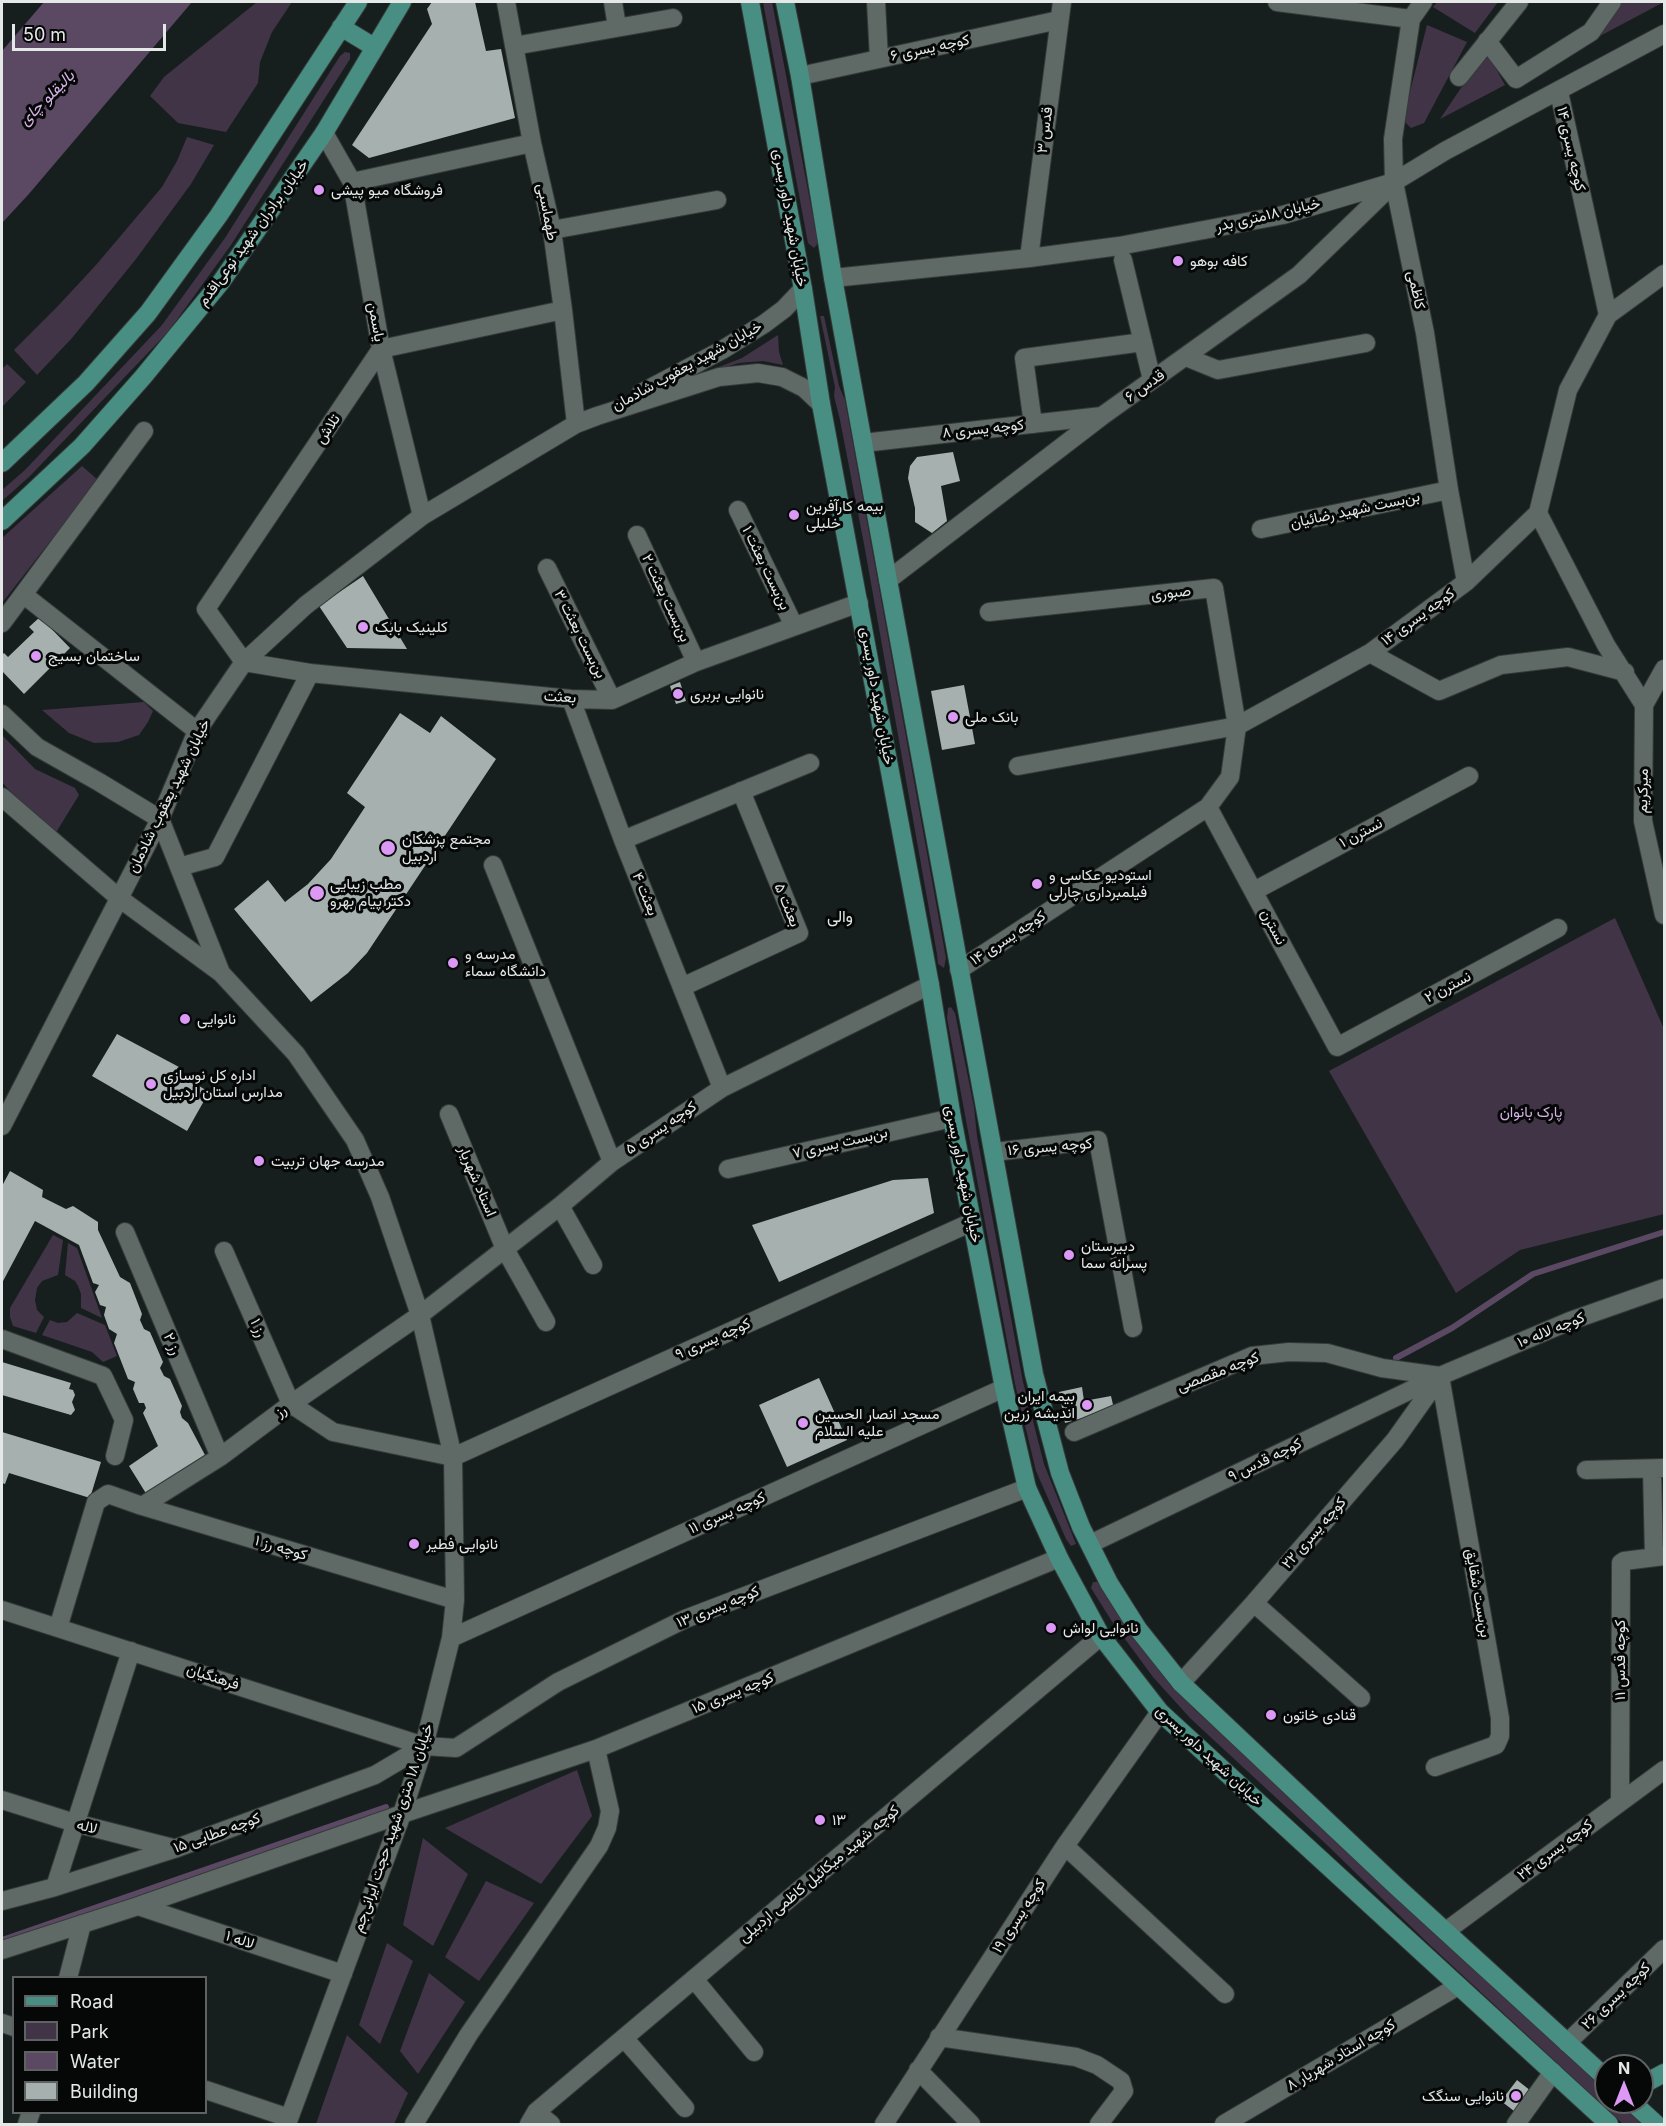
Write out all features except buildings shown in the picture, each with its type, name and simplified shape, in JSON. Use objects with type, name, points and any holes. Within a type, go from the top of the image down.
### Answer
[{"type":"main road","points":[[2,463],[86,383],[148,313],[225,205],[358,2]]},
{"type":"main road","name":"خیابان برادران شهید نوعی‌اقدم","points":[[2,521],[82,446],[143,377],[221,282],[324,133],[402,2]]},
{"type":"main road","name":"خیابان شهید داور یسری","points":[[750,2],[803,289],[821,404],[930,985],[952,1118],[1004,1388],[1027,1488],[1059,1558],[1101,1636],[1160,1712],[1553,2072],[1604,2123]]},
{"type":"main road","name":"خیابان شهید داور یسری","points":[[785,2],[959,970],[1037,1384],[1060,1473],[1109,1583],[1137,1629],[1181,1683],[1594,2067]]},
{"type":"main road","points":[[341,27],[374,46]]},
{"type":"main road","points":[[803,289],[833,278]]},
{"type":"main road","points":[[930,985],[959,970]]},
{"type":"main road","points":[[1059,1558],[1090,1544]]},
{"type":"street","name":"طهماسبی","points":[[506,2],[532,143],[552,230],[576,424]]},
{"type":"street","points":[[613,2],[617,27]]},
{"type":"street","points":[[876,2],[879,59]]},
{"type":"street","points":[[1277,2],[1411,19]]},
{"type":"street","name":"کاظمی","points":[[1423,2],[1411,19],[1393,139],[1394,182],[1425,333],[1449,490],[1466,582]]},
{"type":"street","points":[[1459,77],[1518,2]]},
{"type":"street","points":[[1487,41],[1516,79],[1592,32],[1612,2]]},
{"type":"street","name":"کوچه یسری ۶","points":[[800,76],[879,59],[1061,10]]},
{"type":"street","name":"قدس ۳","points":[[1029,258],[1061,10]]},
{"type":"street","points":[[514,46],[673,18]]},
{"type":"street","name":"خیابان ۱۸متری بدر","points":[[833,278],[1029,258],[1119,246],[1283,215],[1394,182],[1445,151],[1665,34]]},
{"type":"street","name":"کوچه یسری ۱۴","points":[[1559,92],[1608,315]]},
{"type":"street","name":"یاسمن","points":[[324,133],[352,182],[381,350],[422,516]]},
{"type":"street","points":[[352,182],[532,143]]},
{"type":"street","name":"قدس ۶","points":[[888,580],[1102,416],[1299,275],[1394,182]]},
{"type":"street","points":[[552,230],[717,200]]},
{"type":"street","points":[[1123,260],[1152,380]]},
{"type":"street","points":[[1644,705],[1606,645],[1538,513],[1568,390],[1608,315],[1665,274]]},
{"type":"street","name":"خیابان شهید یعقوب شادمان","points":[[597,416],[722,350],[777,314],[803,289]]},
{"type":"street","points":[[381,350],[563,309]]},
{"type":"street","points":[[1033,424],[1024,358],[1143,342]]},
{"type":"street","points":[[1186,357],[1218,370],[1366,343]]},
{"type":"street","name":"تلاش","points":[[244,662],[206,609],[381,350]]},
{"type":"street","name":"خیابان شهید یعقوب شادمان","points":[[2,1126],[160,819],[197,731],[244,662],[306,605],[422,516],[576,424],[719,377],[758,373],[782,378],[804,388],[821,404]]},
{"type":"street","name":"کوچه یسری ۸","points":[[863,443],[1102,416]]},
{"type":"street","points":[[2,623],[144,431]]},
{"type":"street","name":"بن‌بست شهید رضائیان","points":[[1262,530],[1449,490]]},
{"type":"street","name":"بن‌بست بعثت ۱","points":[[738,510],[794,626]]},
{"type":"street","name":"کوچه یسری ۱۴","points":[[959,970],[1208,807],[1230,777],[1237,726],[1370,653],[1466,582],[1538,513]]},
{"type":"street","name":"بن‌بست بعثت ۲","points":[[637,535],[696,662]]},
{"type":"street","name":"بن‌بست بعثت ۳","points":[[547,568],[612,700]]},
{"type":"street","name":"صبوری","points":[[988,612],[1214,588],[1237,726]]},
{"type":"street","points":[[24,595],[197,731]]},
{"type":"street","name":"بعثت","points":[[244,662],[310,673],[571,699],[612,700],[696,662],[860,603]]},
{"type":"street","points":[[1370,653],[1439,691],[1501,665],[1568,657],[1625,672]]},
{"type":"street","name":"میرکریم","points":[[1665,669],[1644,705],[1643,821],[1665,915]]},
{"type":"street","points":[[179,867],[214,857],[310,673]]},
{"type":"street","name":"بعثت ۴","points":[[571,699],[623,840],[722,1088]]},
{"type":"street","points":[[2,714],[37,747],[160,819]]},
{"type":"street","points":[[1018,766],[1237,726]]},
{"type":"street","points":[[623,840],[810,763]]},
{"type":"street","name":"نسترن ۱","points":[[1254,891],[1469,776]]},
{"type":"street","name":"بعثت ۵","points":[[682,987],[799,933],[741,791]]},
{"type":"street","name":"خیابان ۱۸ متری شهید حجت ایرانی‌جم","points":[[2,797],[119,898],[221,974],[296,1054],[356,1140],[380,1197],[420,1315],[453,1457],[455,1600],[451,1638],[424,1746],[402,1814],[288,2121]]},
{"type":"street","name":"نسترن","points":[[1208,807],[1337,1047]]},
{"type":"street","name":"خیابان ۱۸ متری شهید حجت ایرانی‌جم","points":[[160,819],[221,974]]},
{"type":"street","points":[[493,865],[612,1162]]},
{"type":"street","name":"نسترن ۲","points":[[1337,1047],[1558,928]]},
{"type":"street","name":"کوچه یسری ۵","points":[[420,1315],[560,1206],[612,1162],[722,1088],[930,985]]},
{"type":"street","name":"استاد شهریار","points":[[449,1114],[505,1249],[546,1323]]},
{"type":"street","name":"بن‌بست یسری ۷","points":[[728,1169],[952,1118]]},
{"type":"street","name":"کوچه یسری ۱۶","points":[[994,1152],[1098,1140],[1133,1328]]},
{"type":"street","points":[[560,1206],[592,1265]]},
{"type":"street","name":"کوچه یسری ۹","points":[[453,1457],[972,1222]]},
{"type":"street","name":"رز ۲","points":[[124,1232],[220,1457]]},
{"type":"street","name":"رز ۱","points":[[224,1251],[291,1404]]},
{"type":"street","name":"کوچه لاله ۱۰","points":[[1440,1376],[1570,1321],[1665,1288]]},
{"type":"street","name":"رز","points":[[142,1506],[220,1457],[291,1404],[420,1315]]},
{"type":"street","points":[[2,1339],[103,1376],[124,1420],[115,1456]]},
{"type":"street","name":"کوچه مقصصی","points":[[1074,1432],[1252,1356],[1289,1352],[1328,1353],[1382,1368],[1440,1376]]},
{"type":"street","name":"کوچه قدس ۹","points":[[1090,1544],[1440,1376]]},
{"type":"street","name":"کوچه یسری ۲۲","points":[[1181,1683],[1254,1603],[1395,1440],[1440,1376]]},
{"type":"street","name":"بن‌بست شقایق","points":[[1435,1767],[1496,1745],[1500,1736],[1500,1718],[1440,1376]]},
{"type":"street","name":"کوچه یسری ۱۱","points":[[451,1638],[1004,1388]]},
{"type":"street","points":[[291,1404],[333,1432],[453,1457]]},
{"type":"street","points":[[1586,1470],[1658,1469],[1659,1556]]},
{"type":"street","name":"کوچه یسری ۱۳","points":[[424,1746],[456,1748],[558,1682],[686,1619],[1027,1488]]},
{"type":"street","name":"کوچه رز ۱","points":[[58,1628],[96,1502],[108,1494],[455,1600]]},
{"type":"street","name":"کوچه قدس ۱۱","points":[[1620,1802],[1621,1563],[1659,1556]]},
{"type":"street","name":"کوچه یسری ۱۵","points":[[402,1814],[596,1749],[1059,1558]]},
{"type":"street","points":[[1254,1603],[1361,1698]]},
{"type":"street","name":"فرهنگیان","points":[[2,1610],[424,1746]]},
{"type":"street","name":"کوچه شهید میکائیل کاظمی اردبیلی","points":[[533,2118],[624,2038],[1101,1636]]},
{"type":"street","points":[[55,1887],[131,1651]]},
{"type":"street","name":"کوچه یسری ۱۹","points":[[884,2124],[1065,1846],[1160,1712]]},
{"type":"street","name":"کوچه عطایی ۱۵","points":[[2,1901],[55,1887],[174,1849],[375,1775],[424,1746]]},
{"type":"street","points":[[414,2124],[469,2034],[599,1846],[610,1811],[596,1749]]},
{"type":"street","name":"کوچه یسری ۲۴","points":[[1446,1931],[1665,1770]]},
{"type":"street","name":"لاله","points":[[2,1800],[75,1824],[174,1849]]},
{"type":"street","points":[[2,1950],[138,1906],[402,1814]]},
{"type":"street","points":[[1065,1846],[1225,1994]]},
{"type":"street","name":"لاله ۱","points":[[138,1906],[342,1974]]},
{"type":"street","points":[[68,1976],[82,1924]]},
{"type":"street","name":"کوچه یسری ۲۶","points":[[1568,2043],[1665,1949]]},
{"type":"street","points":[[694,1979],[754,2052]]},
{"type":"street","name":"کوچه استاد شهریار ۸","points":[[1224,2124],[1458,1986]]},
{"type":"street","points":[[939,2037],[1076,2057],[1097,2065],[1120,2081],[1124,2091],[1099,2124]]},
{"type":"street","points":[[624,2038],[686,2108]]},
{"type":"street","points":[[918,2070],[971,2124]]},
{"type":"street","points":[[1516,2124],[1553,2072]]},
{"type":"street","points":[[207,2090],[288,2121]]},
{"type":"street","points":[[533,2118],[551,2124]]},
{"type":"green space","points":[[257,2],[292,2],[272,32],[260,62],[258,83],[226,132],[178,123],[150,96],[164,77]]},
{"type":"green space","points":[[763,2],[772,2],[818,243],[814,248],[808,243]]},
{"type":"green space","points":[[1437,2],[1498,2],[1475,33],[1433,7]]},
{"type":"green space","points":[[1621,2],[1664,2],[1598,37]]},
{"type":"green space","points":[[1427,25],[1467,42],[1424,123],[1411,128],[1406,123],[1406,107]]},
{"type":"green space","points":[[1486,51],[1505,85],[1440,119]]},
{"type":"green space","points":[[345,52],[350,53],[350,59],[231,245],[168,332],[29,477],[2,501],[2,490],[25,470],[162,325],[225,238],[340,56]]},
{"type":"green space","points":[[187,137],[214,145],[191,184],[136,259],[72,338],[37,375],[14,350],[96,265],[162,187]]},
{"type":"green space","points":[[820,316],[824,316],[839,386],[845,400],[946,958],[944,968],[938,964],[864,544]]},
{"type":"green space","points":[[778,335],[779,352],[783,365],[763,361],[739,363],[701,374],[742,358]]},
{"type":"green space","points":[[7,364],[26,382],[2,407],[2,369]]},
{"type":"green space","points":[[82,466],[98,480],[2,603],[2,538]]},
{"type":"green space","points":[[144,702],[153,711],[148,722],[139,735],[118,742],[94,743],[69,733],[42,710]]},
{"type":"green space","points":[[2,735],[35,769],[75,788],[79,795],[52,839],[2,782]]},
{"type":"green space","name":"پارک بانوان","points":[[1615,918],[1664,1029],[1664,1214],[1520,1250],[1456,1293],[1329,1071]]},
{"type":"green space","points":[[951,1007],[955,1013],[974,1107],[977,1136],[1023,1382],[1044,1464],[1076,1544],[1071,1546],[1036,1471],[1015,1384],[947,1018],[948,1008]]},
{"type":"green space","points":[[53,1235],[63,1240],[58,1275],[42,1281],[37,1288],[35,1300],[37,1310],[44,1317],[36,1333],[13,1326],[10,1308]]},
{"type":"green space","points":[[68,1243],[77,1248],[102,1318],[81,1308],[81,1294],[78,1286],[75,1281],[65,1275]]},
{"type":"green space","points":[[77,1313],[105,1325],[117,1356],[103,1362],[92,1352],[42,1335],[50,1320],[58,1323],[67,1322]]},
{"type":"green space","points":[[1093,1582],[1098,1582],[1119,1616],[1157,1668],[1194,1709],[1594,2079],[1594,2097],[1190,1718],[1153,1677],[1111,1620],[1091,1588]]},
{"type":"green space","points":[[577,1770],[592,1816],[541,1884],[445,1828]]},
{"type":"green space","points":[[423,1838],[468,1874],[433,1946],[403,1925]]},
{"type":"green space","points":[[486,1881],[534,1903],[479,1981],[445,1957]]},
{"type":"green space","points":[[387,1943],[413,1961],[380,2044],[359,2025]]},
{"type":"green space","points":[[429,1973],[465,2002],[418,2074],[400,2051]]},
{"type":"green space","points":[[347,2035],[408,2093],[394,2124],[316,2124]]},
{"type":"green space","points":[[1612,2114],[1632,2114],[1643,2124],[1623,2124]]},
{"type":"water","name":"بالیقلو چای","points":[[44,2],[192,2],[2,223],[2,51]]},
{"type":"waterway","points":[[1396,1358],[1452,1328],[1533,1274],[1664,1232]]},
{"type":"waterway","points":[[2,1940],[386,1807]]},
{"type":"place","name":"فروشگاه میو پیشی","points":[[319,190]]},
{"type":"place","name":"کافه بوهو","points":[[1178,261]]},
{"type":"place","name":"بیمه کارآفرین خلیلی","points":[[794,515]]},
{"type":"place","name":"کلینیک بابک","points":[[363,627]]},
{"type":"place","name":"ساختمان بسیج","points":[[36,656]]},
{"type":"place","name":"نانوایی بربری","points":[[678,694]]},
{"type":"place","name":"بانک ملی","points":[[953,717]]},
{"type":"place","name":"مجتمع پزشکان اردبیل","points":[[388,848]]},
{"type":"place","name":"استودیو عکاسی و فیلمبرداری چارلی","points":[[1037,884]]},
{"type":"place","name":"مطب زیبایی دکتر پیام بهرو","points":[[317,893]]},
{"type":"place","name":"مدرسه و دانشگاه سماء","points":[[453,963]]},
{"type":"place","name":"نانوایی","points":[[185,1019]]},
{"type":"place","name":"اداره کل نوسازی مدارس استان اردبیل","points":[[151,1084]]},
{"type":"place","name":"مدرسه جهان تربیت","points":[[259,1161]]},
{"type":"place","name":"دبیرستان پسرانه سما","points":[[1069,1255]]},
{"type":"place","name":"بیمه ایران اندیشه زرین","points":[[1087,1405]]},
{"type":"place","name":"مسجد انصار الحسین علیه السلام","points":[[803,1423]]},
{"type":"place","name":"نانوایی فطیر","points":[[414,1544]]},
{"type":"place","name":"نانوایی لواش","points":[[1051,1628]]},
{"type":"place","name":"قنادی خاتون","points":[[1271,1715]]},
{"type":"place","name":"۱۳","points":[[820,1820]]},
{"type":"place","name":"نانوایی سنگک","points":[[1516,2096]]},
{"type":"district","name":"والی","points":[[840,917]]}]
